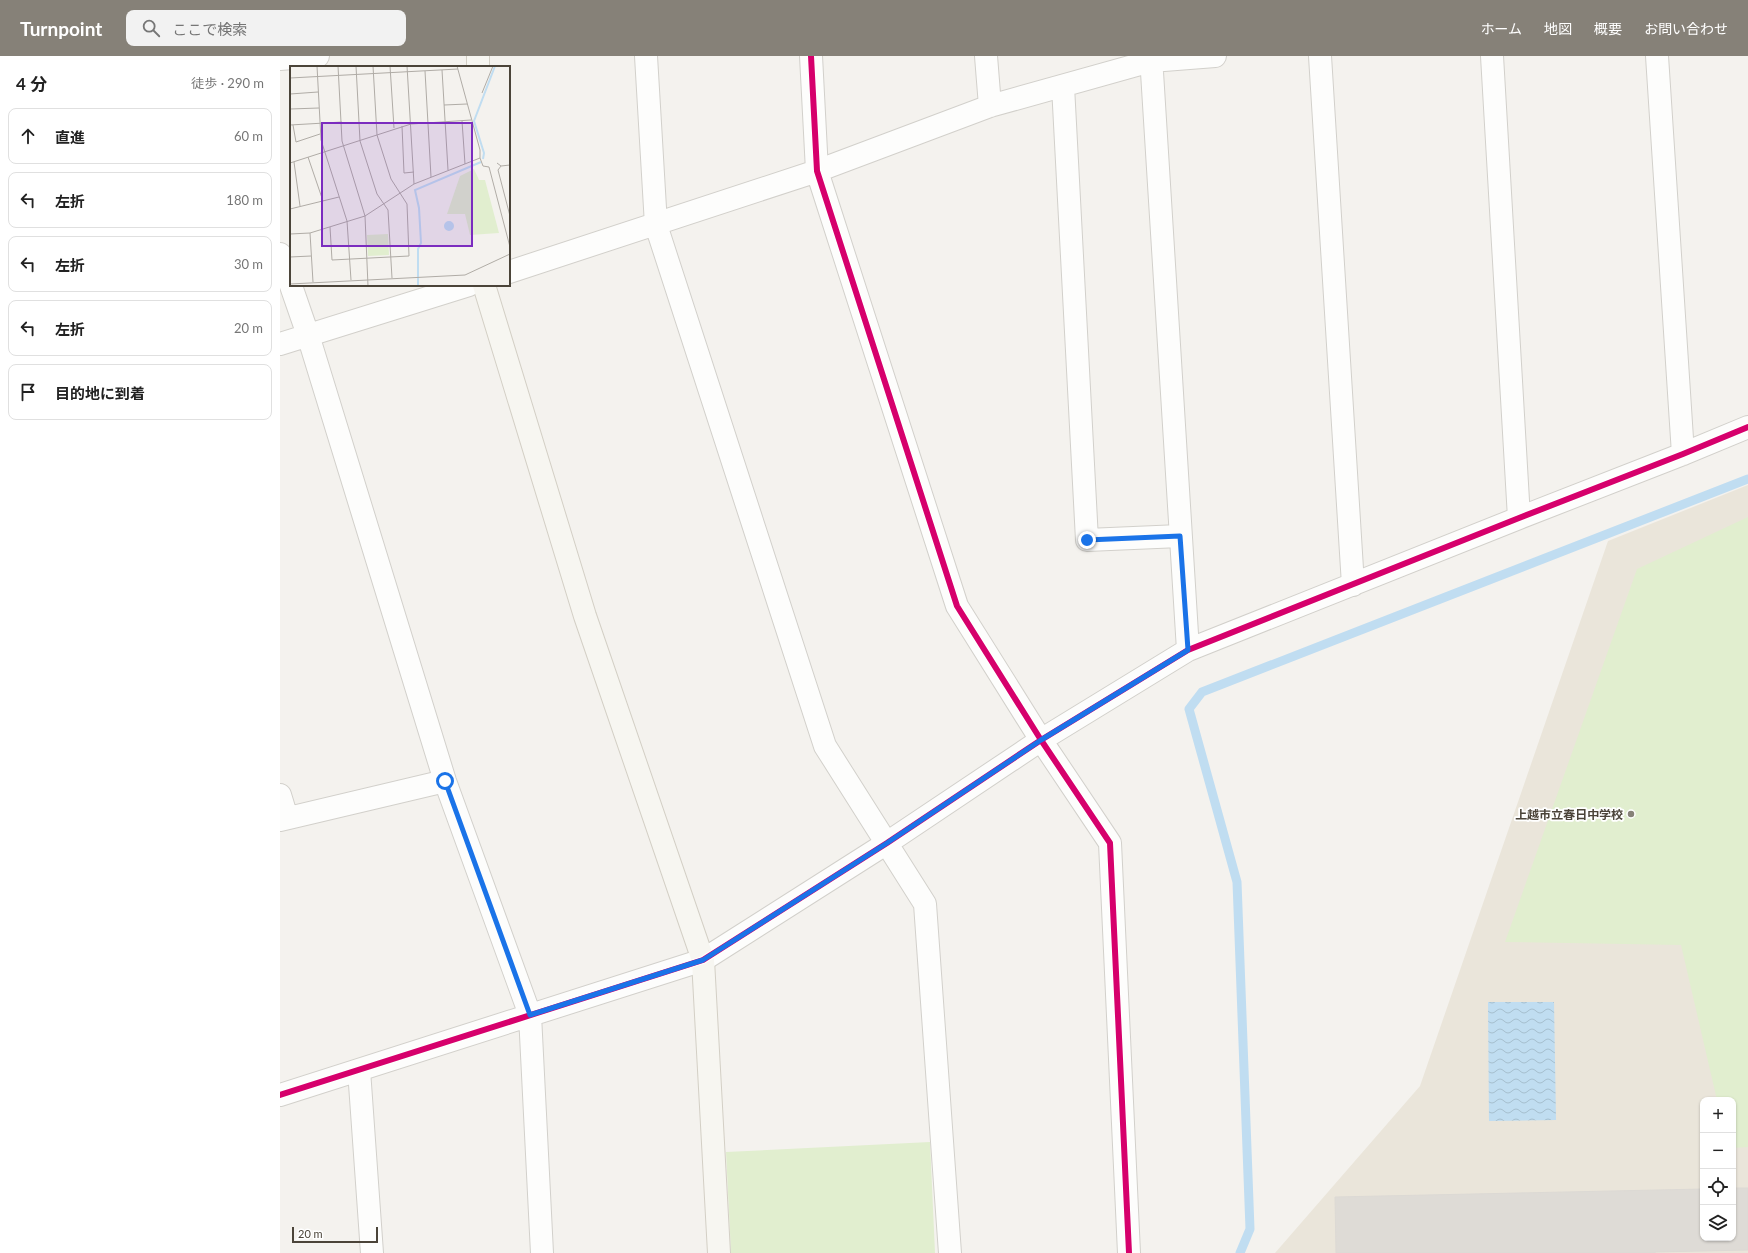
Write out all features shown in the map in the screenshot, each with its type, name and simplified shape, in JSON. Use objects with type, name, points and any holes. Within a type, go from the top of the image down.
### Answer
[{"type":"street","points":[[280,59],[318,56]]},
{"type":"street","points":[[646,56],[656,225],[825,746],[925,904],[950,1253]]},
{"type":"street","points":[[810,56],[817,171],[957,606],[1041,740],[1110,843],[1129,1253]]},
{"type":"street","points":[[986,56],[990,106]]},
{"type":"street","points":[[510,272],[817,171],[990,106],[1063,86],[1151,59],[1215,56]]},
{"type":"street","points":[[1320,56],[1353,585]]},
{"type":"street","points":[[1492,56],[1519,518]]},
{"type":"street","points":[[1657,56],[1683,454]]},
{"type":"street","points":[[1151,59],[1188,650]]},
{"type":"street","points":[[1063,86],[1087,540],[1180,536]]},
{"type":"street","points":[[280,254],[290,283]]},
{"type":"street","points":[[291,286],[308,335],[445,781],[530,1015],[542,1253]]},
{"type":"street","points":[[280,344],[466,286]]},
{"type":"street","points":[[484,286],[585,616],[703,960],[719,1253]]},
{"type":"street","points":[[280,1095],[703,960],[887,843],[1041,740],[1188,650],[1748,427]]},
{"type":"street","points":[[280,795],[284,819],[445,781]]},
{"type":"street","points":[[359,1070],[372,1253]]},
{"type":"shaded area","name":"上越市立春日中学校","points":[[1748,485],[1748,1253],[1275,1253],[1420,1086],[1608,541]]},
{"type":"green space","points":[[1748,517],[1748,1147],[1736,1148],[1736,1097],[1716,1097],[1681,945],[1505,942],[1637,569]]},
{"type":"green space","points":[[930,1142],[935,1253],[731,1253],[726,1152]]},
{"type":"water","points":[[1488,1002],[1554,1002],[1556,1120],[1489,1121]]},
{"type":"building","points":[[1736,1188],[1748,1188],[1748,1250],[1655,1253],[1336,1253],[1335,1197],[1700,1189],[1700,1241],[1736,1241]]},
{"type":"waterway","points":[[1240,1253],[1250,1229],[1237,882],[1189,709],[1202,692],[1748,479]]},
{"type":"cycle path","points":[[811,56],[817,171],[957,606],[1041,740],[1110,843],[1129,1253]]},
{"type":"cycle path","points":[[280,1095],[703,960],[887,843],[1041,740],[1188,650],[1748,427]]},
{"type":"place","name":"上越市立春日中学校","points":[[1631,814]]},
{"type":"route","points":[[445,781],[530,1015],[703,960],[887,843],[1041,740],[1188,650],[1180,536],[1087,540]]}]
